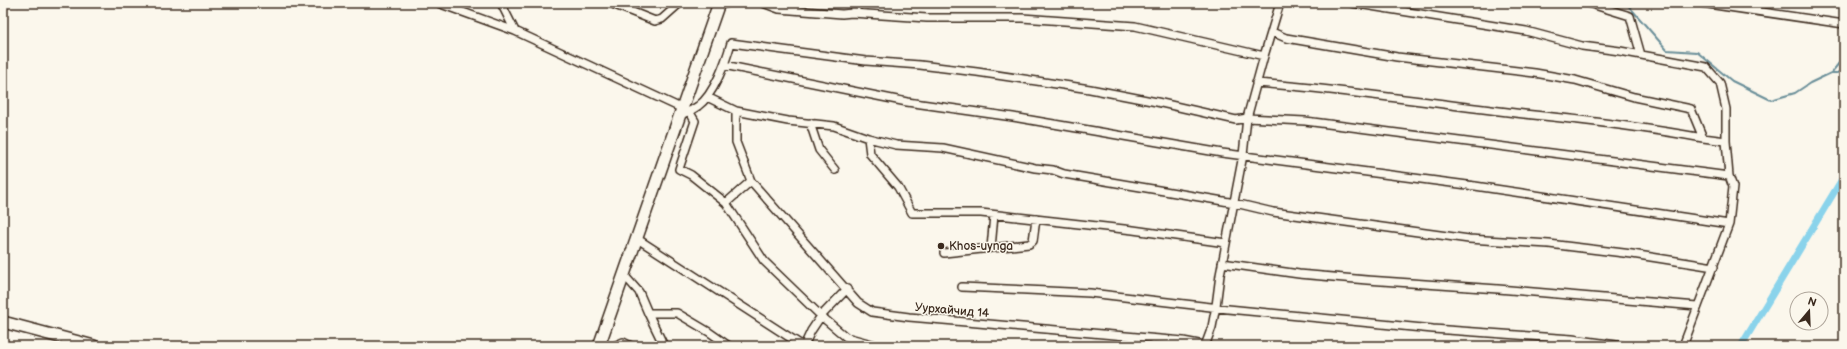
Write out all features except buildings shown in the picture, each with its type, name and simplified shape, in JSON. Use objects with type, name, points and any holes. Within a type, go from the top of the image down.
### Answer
[{"type":"main road","points":[[599,346],[636,238],[684,112],[722,4]]},
{"type":"main road","points":[[3,322],[94,346]]},
{"type":"street","points":[[438,3],[515,31],[684,112],[695,121],[679,169],[691,175],[726,204],[764,261],[821,316],[846,337],[879,346]]},
{"type":"street","points":[[501,3],[515,31]]},
{"type":"street","points":[[610,3],[655,21],[662,19],[680,3]]},
{"type":"street","points":[[763,3],[780,9],[842,14],[852,13],[927,18],[1022,18],[1135,26],[1264,56]]},
{"type":"street","points":[[852,13],[860,3]]},
{"type":"street","points":[[1207,346],[1212,327],[1222,263],[1235,202],[1243,155],[1247,118],[1280,3]]},
{"type":"street","points":[[1352,3],[1526,31],[1582,46],[1706,67],[1713,72],[1720,83],[1726,109],[1726,142],[1729,176],[1733,187],[1729,224],[1714,267],[1697,306],[1684,346]]},
{"type":"street","points":[[1588,3],[1630,16],[1641,55]]},
{"type":"street","points":[[1701,3],[1844,24]]},
{"type":"street","points":[[1272,32],[1286,38],[1396,57],[1535,73],[1575,80],[1634,97],[1690,108],[1703,138]]},
{"type":"street","points":[[684,112],[698,106],[707,97],[724,65],[731,43],[866,61],[920,65],[1000,75],[1113,93],[1236,120],[1247,118],[1320,123],[1729,176]]},
{"type":"street","points":[[724,65],[907,102],[1013,117],[1222,153],[1475,186],[1729,224]]},
{"type":"street","points":[[1256,83],[1401,97],[1523,114],[1634,126],[1726,142]]},
{"type":"street","points":[[707,97],[736,112],[810,124],[834,126],[868,138],[896,145],[943,148],[1035,168],[1053,170],[1064,174],[1235,202],[1273,212],[1469,239],[1549,244],[1625,253],[1714,267]]},
{"type":"street","points":[[726,204],[751,181],[736,142],[736,112]]},
{"type":"street","points":[[810,124],[819,150],[835,170]]},
{"type":"street","points":[[868,138],[870,154],[898,187],[912,213],[994,214],[1133,230],[1226,243]]},
{"type":"street","name":"Уурхайчид 14","points":[[751,181],[858,303],[872,312],[909,318],[1183,341],[1207,346]]},
{"type":"street","points":[[992,248],[994,214]]},
{"type":"street","points":[[944,253],[1029,244],[1032,241],[1036,219]]},
{"type":"street","points":[[636,238],[804,346],[811,331],[821,316],[847,289]]},
{"type":"street","points":[[1222,263],[1299,274],[1359,280],[1506,290],[1697,306]]},
{"type":"street","points":[[624,275],[639,292],[664,346]]},
{"type":"street","points":[[962,287],[1063,291],[1425,328],[1572,339],[1624,346]]},
{"type":"street","points":[[648,313],[677,313],[729,346]]},
{"type":"street","points":[[614,346],[623,342],[631,346]]},
{"type":"waterway","points":[[1626,3],[1667,50],[1697,52],[1732,81],[1771,100],[1795,93],[1810,83],[1831,73],[1844,57]]},
{"type":"waterway","points":[[1831,73],[1837,73],[1844,69]]},
{"type":"waterway","points":[[1741,346],[1844,176]]},
{"type":"place","name":"Khos-uynga","points":[[941,246]]}]
